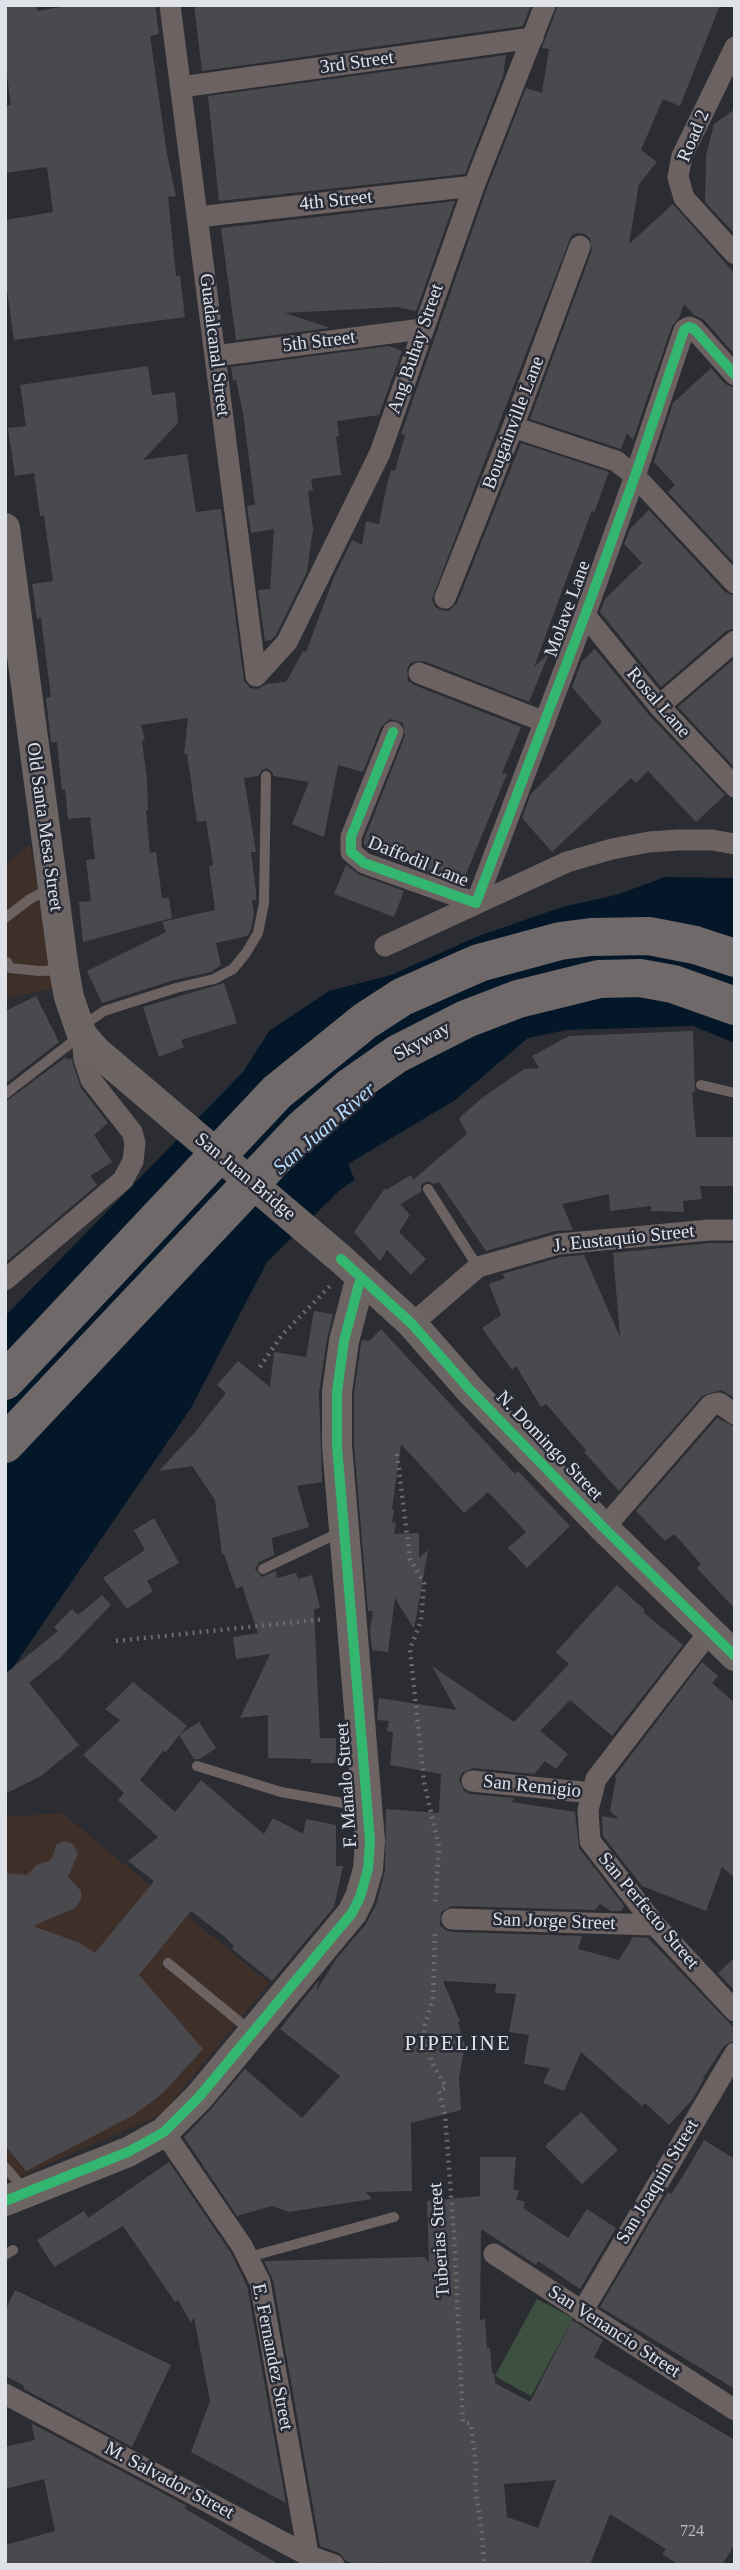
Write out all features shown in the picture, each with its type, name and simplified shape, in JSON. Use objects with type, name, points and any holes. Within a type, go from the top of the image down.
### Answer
[{"type":"highway","points":[[5,1381],[278,1092],[365,1021],[402,997],[479,963],[560,941],[591,937],[649,936],[695,945],[735,958]]},
{"type":"highway","name":"Skyway","points":[[5,1444],[302,1129],[350,1087],[397,1054],[466,1018],[561,987],[599,979],[640,978],[673,984],[735,1006]]},
{"type":"main road","name":"Old Santa Mesa Street","points":[[5,528],[69,997],[81,1031],[96,1051],[149,1095]]},
{"type":"main road","name":"San Juan Bridge","points":[[149,1095],[341,1258]]},
{"type":"main road","name":"N. Domingo Street","points":[[341,1258],[360,1286],[412,1324],[471,1391],[604,1528],[735,1656]]},
{"type":"main road","name":"F. Manalo Street","points":[[16,2197],[128,2152],[164,2132],[199,2097],[352,1913],[360,1897],[368,1868],[370,1841],[337,1446],[337,1392],[344,1341],[360,1286]]},
{"type":"street","name":"Guadalcanal Street","points":[[170,5],[256,680]]},
{"type":"street","name":"Ang Buhay Street","points":[[256,680],[287,642],[380,453],[474,186],[545,5]]},
{"type":"street","name":"3rd Street","points":[[181,87],[533,38]]},
{"type":"street","name":"Road 2","points":[[735,47],[682,156],[678,177],[684,198],[735,254]]},
{"type":"street","name":"4th Street","points":[[197,217],[474,186]]},
{"type":"street","name":"Bougainville Lane","points":[[444,598],[513,427],[580,246]]},
{"type":"street","name":"Molave Lane","points":[[476,903],[585,615],[684,330],[689,327],[694,329],[735,375]]},
{"type":"street","name":"5th Street","points":[[215,356],[422,329]]},
{"type":"street","points":[[513,427],[616,461],[635,476],[735,583]]},
{"type":"street","name":"Rosal Lane","points":[[585,615],[659,706],[735,787]]},
{"type":"street","points":[[659,706],[735,641]]},
{"type":"street","points":[[419,673],[545,722]]},
{"type":"street","name":"Daffodil Lane","points":[[393,732],[351,837],[351,852],[364,863],[476,903]]},
{"type":"street","points":[[385,946],[567,862],[649,842],[679,840],[735,844]]},
{"type":"street","points":[[5,1280],[123,1181],[133,1161],[135,1143],[132,1132],[91,1080],[84,1059],[81,1031]]},
{"type":"street","name":"J. Eustaquio Street","points":[[412,1324],[478,1267],[559,1244],[735,1230]]},
{"type":"street","points":[[604,1528],[711,1405],[719,1403],[735,1414]]},
{"type":"street","name":"San Perfecto Street","points":[[710,1631],[596,1779],[588,1810],[590,1841],[656,1925],[735,2011]]},
{"type":"street","name":"San Remigio","points":[[472,1781],[592,1793]]},
{"type":"street","name":"San Jorge Street","points":[[444,1918],[656,1925]]},
{"type":"street","name":"San Joaquin Street","points":[[582,2312],[735,2053]]},
{"type":"street","name":"E. Fernandez Street","points":[[164,2132],[249,2257],[263,2296],[310,2560]]},
{"type":"street","name":"San Venancio Street","points":[[494,2253],[735,2410]]},
{"type":"street","name":"M. Salvador Street","points":[[5,2394],[310,2560],[334,2565]]},
{"type":"lane","points":[[5,1094],[104,1011],[214,979],[233,970],[258,933],[264,903],[266,776]]},
{"type":"lane","points":[[5,918],[30,899],[53,887]]},
{"type":"lane","points":[[7,962],[10,968],[64,970]]},
{"type":"lane","points":[[701,1085],[735,1093]]},
{"type":"lane","points":[[428,1189],[478,1267]]},
{"type":"lane","points":[[263,1569],[332,1536],[344,1535]]},
{"type":"lane","points":[[197,1766],[281,1792],[343,1803],[368,1804]]},
{"type":"lane","points":[[168,1963],[251,2032]]},
{"type":"lane","points":[[5,2167],[16,2197]]},
{"type":"lane","points":[[249,2257],[394,2217]]},
{"type":"path","points":[[260,1367],[282,1335],[329,1286],[360,1286]]},
{"type":"path","points":[[116,1641],[319,1620]]},
{"type":"shaded area","points":[[30,844],[55,988],[5,999],[5,865]]},
{"type":"shaded area","points":[[62,1813],[269,1983],[162,2114],[5,2183],[5,1817]]},
{"type":"green space","points":[[537,2299],[573,2318],[531,2396],[495,2376]]},
{"type":"water","name":"San Juan River","points":[[665,877],[735,878],[735,1043],[693,1026],[566,1030],[528,1038],[407,1141],[339,1191],[267,1262],[191,1408],[5,1679],[5,1316],[243,1072],[269,1031],[329,991],[391,975],[476,937],[562,907],[616,895]]},
{"type":"pier","points":[[452,1102],[455,1105],[356,1183],[348,1164]]},
{"type":"building","points":[[36,5],[37,11],[73,5],[155,5],[159,34],[150,36],[167,154],[176,196],[168,197],[176,276],[180,275],[185,317],[14,340],[5,276],[5,220],[53,212],[47,167],[5,173],[5,106],[11,105],[5,61],[5,8]]},
{"type":"building","points":[[194,5],[531,5],[523,26],[202,71]]},
{"type":"building","points":[[558,5],[720,5],[680,106],[663,99],[641,150],[657,162],[639,184],[629,244],[673,204],[735,274],[735,355],[704,320],[694,315],[684,304],[679,318],[672,326],[633,440],[627,433],[621,449],[530,419],[592,250],[590,238],[585,234],[577,233],[571,236],[432,599],[435,607],[441,610],[448,611],[457,603],[521,443],[609,472],[594,513],[592,510],[534,667],[549,653],[529,702],[424,661],[411,662],[407,669],[408,681],[414,685],[521,727],[502,773],[507,774],[462,884],[371,851],[364,846],[405,736],[403,723],[390,719],[381,727],[363,772],[338,765],[324,837],[292,824],[309,782],[274,776],[267,768],[258,776],[244,778],[256,852],[251,852],[256,900],[252,900],[254,913],[251,930],[247,936],[216,943],[221,965],[211,972],[174,980],[102,1003],[87,971],[166,932],[162,922],[215,910],[209,866],[213,865],[206,821],[197,822],[187,754],[184,754],[188,718],[141,725],[145,740],[142,741],[147,780],[146,810],[150,853],[156,852],[162,898],[169,898],[172,918],[83,942],[79,902],[91,901],[86,860],[95,859],[90,817],[68,819],[57,742],[51,742],[46,698],[51,697],[41,618],[37,619],[32,584],[53,581],[44,515],[40,516],[34,473],[15,476],[8,428],[26,426],[20,385],[148,366],[152,395],[175,392],[178,423],[143,460],[187,454],[196,512],[221,509],[244,681],[250,688],[257,689],[267,684],[286,682],[303,651],[306,652],[334,577],[352,540],[362,545],[366,521],[379,524],[391,470],[395,471],[405,435],[401,434],[486,191],[526,88],[542,93],[549,49],[542,48]]},
{"type":"building","points":[[506,55],[503,76],[465,174],[219,201],[208,96]]},
{"type":"building","points":[[735,109],[735,234],[705,202],[706,156],[714,124]]},
{"type":"building","points":[[455,201],[416,311],[396,307],[285,313],[330,328],[236,340],[221,228]]},
{"type":"building","points":[[389,346],[402,351],[379,415],[337,421],[339,436],[336,437],[341,475],[311,479],[313,490],[308,491],[313,529],[307,572],[276,635],[265,641],[258,590],[270,589],[274,529],[251,533],[247,506],[255,505],[243,413],[231,367]]},
{"type":"building","points":[[711,368],[725,384],[735,388],[735,564],[668,492],[675,485],[654,462],[673,403]]},
{"type":"building","points":[[649,510],[725,592],[735,596],[735,628],[726,631],[661,687],[600,612],[605,599],[642,563],[624,544],[630,529]]},
{"type":"building","points":[[595,649],[649,715],[725,795],[696,822],[648,771],[636,783],[631,778],[552,852],[522,818],[531,794],[602,722],[572,687],[582,661]]},
{"type":"building","points":[[735,658],[735,768],[678,707]]},
{"type":"building","points":[[346,865],[360,875],[404,891],[394,917],[334,894]]},
{"type":"building","points":[[224,983],[237,1023],[181,1040],[184,1047],[159,1057],[143,1007]]},
{"type":"building","points":[[36,996],[59,1042],[5,1084],[5,1011]]},
{"type":"building","points":[[693,1031],[695,1092],[692,1092],[696,1137],[735,1137],[735,1186],[700,1186],[702,1199],[683,1201],[684,1212],[651,1211],[651,1206],[610,1211],[609,1194],[562,1204],[573,1230],[555,1231],[486,1251],[439,1182],[434,1184],[427,1181],[421,1185],[421,1192],[400,1204],[410,1215],[399,1232],[426,1259],[411,1275],[387,1250],[380,1261],[354,1232],[385,1188],[386,1190],[411,1175],[413,1180],[467,1134],[459,1118],[482,1098],[524,1069],[539,1068],[532,1056],[569,1036]]},
{"type":"building","points":[[66,1057],[67,1060],[71,1058],[81,1088],[108,1123],[94,1135],[112,1162],[90,1176],[97,1185],[5,1263],[5,1102]]},
{"type":"building","points":[[735,1243],[735,1398],[721,1390],[702,1396],[619,1491],[546,1404],[541,1407],[516,1366],[512,1370],[482,1328],[501,1315],[489,1284],[505,1278],[502,1274],[561,1257],[584,1255],[620,1337],[613,1253]]},
{"type":"building","points":[[314,1311],[333,1314],[319,1392],[322,1482],[297,1486],[309,1527],[272,1538],[274,1555],[259,1562],[255,1569],[262,1577],[276,1571],[277,1578],[296,1573],[298,1579],[312,1575],[320,1608],[314,1609],[320,1738],[336,1738],[336,1763],[311,1763],[311,1759],[268,1758],[268,1715],[240,1718],[270,1654],[236,1659],[233,1637],[258,1633],[242,1586],[236,1589],[222,1554],[215,1500],[192,1466],[159,1471],[226,1393],[217,1385],[238,1361],[270,1387],[274,1352],[306,1357]]},
{"type":"building","points":[[381,1329],[515,1474],[518,1471],[570,1526],[527,1568],[508,1548],[526,1532],[488,1492],[464,1513],[401,1444],[392,1509],[392,1522],[396,1523],[394,1534],[419,1533],[419,1558],[428,1550],[414,1629],[395,1598],[388,1652],[372,1650],[370,1630],[373,1611],[368,1611],[354,1445],[354,1393],[361,1344],[362,1340],[369,1341]]},
{"type":"building","points":[[717,1418],[735,1427],[735,1609],[697,1568],[701,1564],[674,1534],[665,1541],[636,1511]]},
{"type":"building","points":[[154,1518],[179,1563],[147,1581],[153,1591],[127,1609],[103,1578],[145,1550],[134,1530]]},
{"type":"building","points":[[617,1585],[645,1610],[643,1612],[683,1645],[612,1736],[570,1700],[540,1731],[568,1754],[556,1769],[545,1761],[534,1774],[473,1768],[462,1773],[459,1780],[464,1791],[470,1794],[514,1798],[512,1802],[575,1812],[579,1848],[624,1906],[621,1911],[611,1911],[600,1904],[595,1910],[452,1906],[441,1912],[440,1925],[452,1932],[582,1936],[578,1949],[619,1960],[633,1937],[648,1938],[735,2029],[735,2040],[724,2046],[692,2100],[669,2125],[645,2103],[642,2106],[581,2052],[564,2091],[543,2083],[550,2068],[524,2064],[529,2035],[509,2032],[516,1994],[495,1993],[496,1984],[443,1981],[460,2021],[458,2022],[465,2046],[459,2077],[461,2110],[411,2123],[412,2191],[366,2192],[372,2199],[289,2212],[272,2206],[237,2216],[184,2137],[245,2069],[302,2118],[340,2076],[280,2029],[319,1980],[316,1992],[336,1959],[366,1924],[376,1905],[385,1870],[386,1809],[439,1813],[441,1774],[390,1765],[393,1732],[387,1731],[389,1721],[377,1720],[379,1698],[456,1710],[432,1666],[514,1722],[569,1664],[556,1652]]},
{"type":"building","points":[[102,1595],[111,1605],[60,1658],[29,1683],[79,1745],[41,1776],[5,1794],[5,1674],[58,1631],[54,1627],[72,1609],[78,1615]]},
{"type":"building","points":[[702,1662],[718,1676],[712,1683],[735,1703],[735,1878],[722,1867],[706,1911],[642,1886],[603,1836],[602,1816],[619,1819],[610,1811],[615,1776]]},
{"type":"building","points":[[133,1682],[187,1726],[180,1734],[199,1722],[216,1748],[200,1759],[194,1759],[179,1735],[140,1780],[175,1812],[201,1780],[264,1834],[273,1818],[303,1834],[306,1819],[336,1825],[336,1866],[343,1866],[334,1907],[272,1981],[232,1949],[234,1946],[225,1937],[191,1911],[139,1975],[203,2049],[163,2093],[134,2115],[26,2171],[5,2145],[5,1873],[27,1875],[37,1865],[51,1860],[57,1844],[65,1841],[73,1844],[78,1854],[68,1877],[81,1891],[81,1900],[75,1908],[33,1926],[80,1943],[95,1953],[154,1881],[128,1861],[158,1837],[118,1800],[124,1793],[83,1755],[120,1720],[105,1709]]},
{"type":"building","points":[[735,1957],[735,1991],[718,1973]]},
{"type":"building","points":[[581,2112],[618,2150],[582,2184],[545,2146]]},
{"type":"building","points":[[704,2140],[735,2159],[735,2389],[600,2307],[668,2192],[671,2194]]},
{"type":"building","points":[[480,2157],[516,2157],[513,2189],[519,2191],[516,2199],[525,2202],[523,2208],[568,2238],[587,2209],[616,2228],[580,2289],[538,2261],[536,2265],[481,2229],[480,2320],[485,2319],[487,2348],[490,2348],[495,2383],[530,2402],[572,2320],[603,2340],[594,2357],[735,2440],[735,2544],[722,2565],[679,2565],[662,2554],[666,2549],[610,2514],[590,2565],[396,2565],[380,2562],[379,2565],[359,2565],[320,2546],[273,2280],[264,2261],[424,2257],[429,2262],[427,2201],[480,2196]],"holes":[[[556,2480],[538,2528],[507,2517],[504,2484]]]},
{"type":"building","points":[[169,2162],[231,2253],[247,2286],[286,2503],[191,2452],[210,2401],[194,2317],[191,2323],[178,2300],[175,2302],[123,2226],[54,2267],[37,2240],[84,2211],[88,2218]]},
{"type":"building","points":[[15,2290],[171,2365],[132,2447],[5,2376],[5,2311]]},
{"type":"building","points":[[31,2423],[187,2506],[184,2508],[280,2565],[5,2565],[5,2545],[55,2531],[44,2479],[5,2489],[5,2447],[35,2440]]},
{"type":"cycle path","points":[[393,732],[351,837],[351,852],[364,863],[476,903],[585,615],[684,330],[689,327],[694,329],[735,375]]},
{"type":"cycle path","points":[[341,1259],[412,1324],[471,1391],[604,1528],[735,1656]]},
{"type":"cycle path","points":[[5,2201],[128,2152],[164,2132],[199,2097],[352,1913],[360,1897],[368,1869],[370,1841],[337,1446],[337,1392],[344,1341],[359,1284],[363,1279]]},
{"type":"district","name":"PIPELINE","points":[[458,2044]]}]
